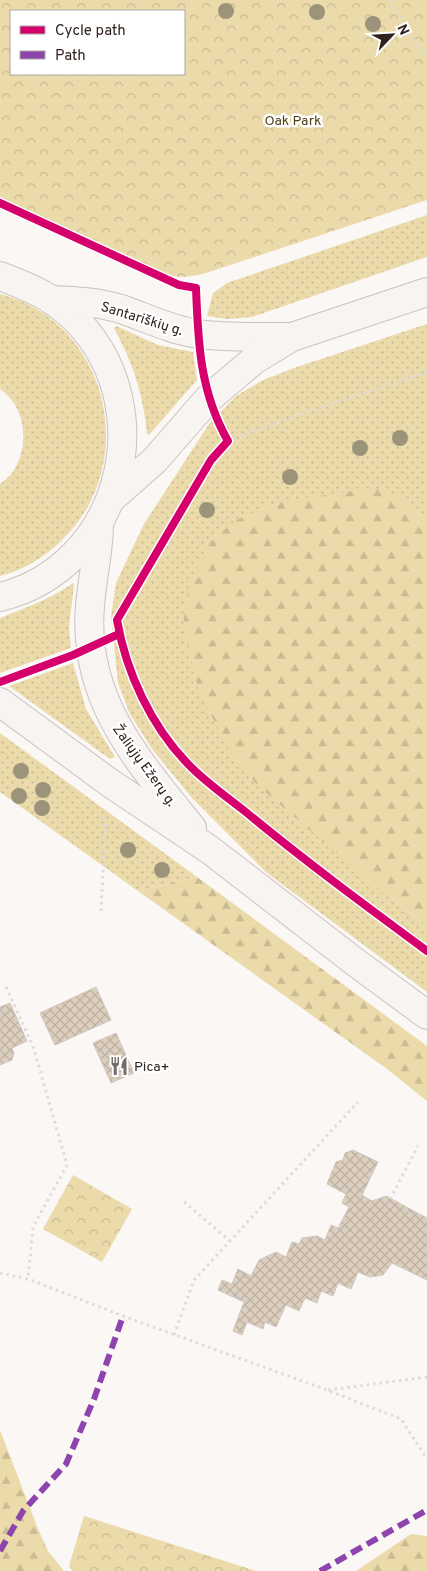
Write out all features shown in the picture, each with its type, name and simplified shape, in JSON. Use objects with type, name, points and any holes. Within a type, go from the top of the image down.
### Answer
[{"type":"main road","points":[[0,255],[80,325],[102,355],[116,389],[123,425],[121,462],[112,498],[99,523],[76,553],[47,577],[13,594],[0,597]]},
{"type":"main road","points":[[0,276],[43,294]]},
{"type":"main road","name":"Santariškių g.","points":[[112,498],[155,460],[208,398],[254,360],[292,337],[427,292]]},
{"type":"main road","name":"Santariškių g.","points":[[43,294],[112,307],[166,327],[198,334],[232,337],[292,337]]},
{"type":"main road","name":"Žaliųjų Ežerų g.","points":[[99,523],[99,546],[90,607],[90,648],[97,683],[109,712],[124,739],[144,768],[210,850]]},
{"type":"main road","name":"Žaliųjų Ežerų g.","points":[[0,702],[110,783],[210,850],[427,1015]]},
{"type":"path","points":[[390,0],[422,52],[427,54]]},
{"type":"path","points":[[228,441],[292,417],[427,372]]},
{"type":"path","points":[[101,912],[106,814]]},
{"type":"path","points":[[6,987],[33,1046],[67,1165],[33,1227],[28,1279]]},
{"type":"path","points":[[174,1335],[194,1280],[358,1102]]},
{"type":"path","points":[[390,1199],[418,1146]]},
{"type":"path","points":[[184,1202],[230,1241]]},
{"type":"path","points":[[0,1273],[28,1279],[401,1419],[427,1459]]},
{"type":"path","points":[[327,1390],[427,1377]]},
{"type":"green space","name":"Oak Park","points":[[0,0],[427,0],[427,200],[206,273],[182,277],[168,275],[0,197]]},
{"type":"green space","points":[[427,215],[427,257],[252,317],[227,319],[207,316],[213,293],[227,283]]},
{"type":"green space","points":[[0,294],[38,310],[68,334],[89,365],[102,401],[106,438],[100,476],[85,512],[59,543],[46,554],[24,567],[0,576],[0,484],[11,474],[18,463],[22,452],[23,428],[16,406],[0,389]]},
{"type":"green space","points":[[427,324],[427,524],[407,499],[381,891],[427,926],[427,992],[267,873],[192,798],[152,749],[130,714],[118,683],[111,616],[116,583],[144,524],[209,424],[236,396],[263,380],[294,368]]},
{"type":"green space","points":[[116,326],[158,345],[193,352],[197,380],[149,435],[147,434],[140,392],[127,354],[114,328]]},
{"type":"green space","points":[[374,488],[407,499],[427,524],[427,926],[381,891],[256,784],[229,749],[199,692],[183,625],[188,589],[209,543],[236,520],[278,502]]},
{"type":"green space","points":[[73,583],[69,627],[71,648],[0,673],[0,618],[47,598]]},
{"type":"green space","points":[[73,663],[86,709],[115,757],[110,759],[9,686]]},
{"type":"green space","points":[[0,733],[197,877],[138,891],[0,792]]},
{"type":"green space","points":[[197,877],[427,1046],[427,1101],[387,1069],[138,891]]},
{"type":"green space","points":[[73,1175],[132,1209],[102,1262],[43,1229]]},
{"type":"green space","points":[[0,1430],[38,1529],[48,1551],[64,1571],[0,1571]]},
{"type":"green space","points":[[84,1516],[256,1571],[73,1571],[69,1566]]},
{"type":"green space","points":[[411,1534],[427,1536],[427,1571],[356,1571]]},
{"type":"building","points":[[96,987],[111,1020],[55,1045],[40,1013]]},
{"type":"building","points":[[10,1003],[27,1041],[12,1048],[14,1053],[12,1060],[0,1065],[0,1007]]},
{"type":"building","points":[[116,1033],[134,1073],[111,1083],[93,1043]]},
{"type":"building","points":[[353,1150],[378,1162],[362,1195],[372,1201],[386,1196],[427,1218],[427,1280],[392,1263],[383,1275],[370,1277],[358,1272],[351,1289],[338,1283],[333,1296],[321,1291],[317,1303],[305,1298],[299,1311],[286,1305],[276,1327],[265,1322],[263,1329],[247,1322],[242,1335],[233,1331],[244,1302],[218,1290],[222,1280],[232,1284],[238,1269],[251,1276],[259,1260],[276,1252],[286,1257],[292,1242],[299,1244],[302,1238],[317,1236],[325,1240],[331,1225],[338,1228],[349,1207],[342,1203],[346,1194],[327,1184],[336,1162],[343,1160],[345,1153]]},
{"type":"marked path","points":[[0,1551],[23,1511],[66,1464],[94,1399],[123,1316]]},
{"type":"marked path","points":[[320,1571],[427,1510]]},
{"type":"cycle path","points":[[0,203],[179,285],[196,288],[202,367],[211,404],[228,441],[211,460],[117,620],[127,659],[142,697],[152,715],[175,749],[195,771],[313,866],[427,951]]},
{"type":"cycle path","points":[[0,682],[73,655],[119,634]]},
{"type":"place","name":"Pica+","points":[[119,1066]]}]
